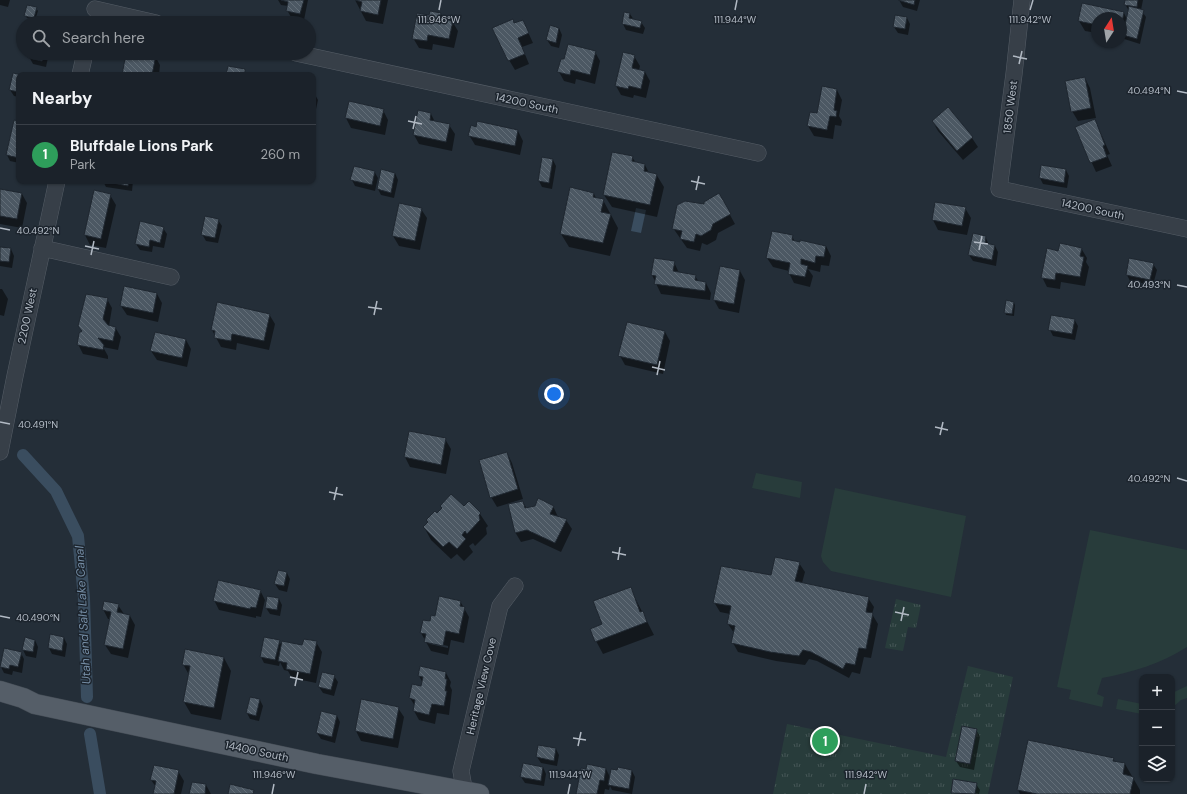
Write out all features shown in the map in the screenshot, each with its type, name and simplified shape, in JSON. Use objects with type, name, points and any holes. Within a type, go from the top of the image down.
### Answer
[{"type":"main road","name":"14400 South","points":[[0,691],[23,698],[35,704],[317,764],[469,793]]},
{"type":"main road","name":"14400 South","points":[[0,702],[21,705],[35,704]]},
{"type":"street","name":"1850 West","points":[[999,189],[1022,0]]},
{"type":"street","points":[[94,11],[120,16]]},
{"type":"street","name":"14200 South","points":[[316,57],[758,153]]},
{"type":"street","points":[[81,72],[83,60]]},
{"type":"street","name":"2200 West","points":[[0,452],[56,184]]},
{"type":"street","name":"14200 South","points":[[999,189],[1187,229]]},
{"type":"street","points":[[42,248],[171,277]]},
{"type":"street","name":"Heritage View Cove","points":[[469,793],[461,771],[500,606],[516,586]]},
{"type":"green space","points":[[756,473],[802,482],[800,498],[752,488]]},
{"type":"green space","points":[[835,488],[966,516],[951,597],[831,571],[823,562],[821,556]]},
{"type":"green space","points":[[1090,530],[1187,550],[1187,647],[1146,667],[1102,678],[1097,694],[1104,697],[1102,707],[1069,699],[1071,690],[1057,687]]},
{"type":"green space","points":[[896,599],[921,605],[916,628],[908,627],[903,651],[885,648]]},
{"type":"green space","points":[[968,666],[1013,677],[988,794],[773,794],[787,724],[946,757]]},
{"type":"green space","points":[[1187,686],[1187,698],[1181,700],[1175,705],[1175,692]]},
{"type":"green space","points":[[1118,699],[1139,703],[1139,713],[1116,709]]},
{"type":"water","points":[[636,208],[646,210],[641,233],[631,231]]},
{"type":"building","points":[[281,0],[304,0],[300,14],[286,11],[288,2]]},
{"type":"building","points":[[355,0],[381,0],[378,15],[360,11],[362,2]]},
{"type":"building","points":[[898,0],[915,0],[914,5]]},
{"type":"building","points":[[1125,0],[1138,0],[1137,7],[1124,5]]},
{"type":"building","points":[[1082,3],[1124,12],[1091,12],[1091,24],[1078,21]]},
{"type":"building","points":[[27,5],[37,7],[35,16],[24,16]]},
{"type":"building","points":[[1129,6],[1144,10],[1137,39],[1127,36],[1127,16]]},
{"type":"building","points":[[430,11],[441,13],[440,18],[453,21],[449,39],[428,35],[427,41],[412,39],[417,13],[429,15]]},
{"type":"building","points":[[624,12],[630,13],[629,18],[642,21],[640,28],[622,24]]},
{"type":"building","points":[[895,15],[907,17],[905,29],[893,27]]},
{"type":"building","points":[[513,19],[514,23],[523,20],[529,33],[518,38],[525,54],[508,61],[492,28]]},
{"type":"building","points":[[550,25],[559,28],[556,43],[546,40]]},
{"type":"building","points":[[568,44],[596,51],[590,75],[571,70],[570,75],[557,72],[561,59],[564,59]]},
{"type":"building","points":[[623,52],[635,55],[632,68],[645,71],[641,89],[629,86],[628,89],[615,86]]},
{"type":"building","points":[[125,60],[155,60],[153,72],[123,72]]},
{"type":"building","points":[[228,66],[245,69],[245,72],[227,72]]},
{"type":"building","points":[[13,73],[16,74],[16,91],[9,90]]},
{"type":"building","points":[[1085,77],[1091,108],[1071,112],[1065,81]]},
{"type":"building","points":[[822,86],[837,89],[834,110],[837,111],[836,117],[830,116],[827,130],[807,126],[810,112],[817,113]]},
{"type":"building","points":[[349,101],[384,109],[380,126],[345,118]]},
{"type":"building","points":[[948,107],[973,137],[957,151],[932,121]]},
{"type":"building","points":[[418,110],[431,113],[430,120],[450,124],[446,142],[413,135]]},
{"type":"building","points":[[1095,119],[1105,145],[1103,146],[1107,157],[1090,163],[1075,127]]},
{"type":"building","points":[[14,120],[16,120],[16,157],[6,155]]},
{"type":"building","points":[[477,121],[518,130],[515,146],[468,136],[471,125],[476,127]]},
{"type":"building","points":[[612,152],[633,156],[632,161],[645,164],[644,171],[657,174],[650,205],[603,195]]},
{"type":"building","points":[[542,157],[553,159],[549,183],[538,181]]},
{"type":"building","points":[[1041,165],[1066,169],[1064,183],[1039,178]]},
{"type":"building","points":[[354,166],[375,171],[372,185],[350,180]]},
{"type":"building","points":[[381,169],[395,173],[391,193],[377,189]]},
{"type":"building","points":[[118,184],[128,184],[128,186]]},
{"type":"building","points":[[570,187],[594,193],[593,197],[604,199],[601,212],[611,214],[603,243],[560,234]]},
{"type":"building","points":[[0,189],[22,193],[17,219],[0,216]]},
{"type":"building","points":[[94,190],[111,194],[101,239],[84,235]]},
{"type":"building","points":[[719,193],[731,214],[713,224],[711,230],[701,236],[696,234],[694,242],[680,239],[682,231],[672,229],[677,205],[685,201],[704,204],[704,202]]},
{"type":"building","points":[[935,202],[966,207],[962,226],[932,220]]},
{"type":"building","points":[[399,203],[422,208],[415,241],[392,236]]},
{"type":"building","points":[[205,216],[219,219],[215,238],[201,235]]},
{"type":"building","points":[[140,221],[164,227],[160,243],[150,240],[149,247],[135,244]]},
{"type":"building","points":[[772,231],[793,235],[792,240],[800,242],[800,240],[826,246],[824,257],[816,256],[815,263],[801,259],[801,264],[808,266],[805,277],[788,274],[790,263],[766,258]]},
{"type":"building","points":[[973,233],[986,236],[985,243],[995,245],[992,260],[968,255]]},
{"type":"building","points":[[1060,243],[1082,248],[1080,256],[1084,257],[1080,277],[1056,273],[1055,280],[1041,278],[1047,248],[1058,251]]},
{"type":"building","points":[[0,247],[11,248],[9,262],[0,261]]},
{"type":"building","points":[[654,258],[675,261],[673,271],[696,275],[695,280],[706,282],[705,291],[654,284],[656,276],[651,275]]},
{"type":"building","points":[[1129,258],[1154,263],[1150,280],[1126,275]]},
{"type":"building","points":[[720,266],[740,270],[734,304],[713,300]]},
{"type":"building","points":[[124,286],[157,293],[153,313],[120,306]]},
{"type":"building","points":[[86,294],[108,298],[103,319],[108,325],[116,327],[113,341],[98,338],[104,345],[103,350],[77,345],[79,333],[82,331],[78,326]]},
{"type":"building","points":[[1006,300],[1014,302],[1012,314],[1004,313]]},
{"type":"building","points":[[217,302],[270,314],[264,341],[232,334],[231,341],[214,338],[215,331],[211,330]]},
{"type":"building","points":[[1051,315],[1075,319],[1072,334],[1048,330]]},
{"type":"building","points":[[627,322],[665,331],[657,365],[618,356]]},
{"type":"building","points":[[155,332],[186,339],[182,358],[150,351]]},
{"type":"building","points":[[409,431],[446,438],[441,465],[404,457]]},
{"type":"building","points":[[507,452],[518,489],[490,498],[479,460]]},
{"type":"building","points":[[451,494],[464,506],[469,501],[481,513],[479,515],[480,520],[467,534],[465,531],[462,535],[466,539],[457,549],[449,542],[443,547],[423,527],[428,522],[426,520],[435,511],[437,513],[442,508],[440,506]]},
{"type":"building","points":[[538,498],[554,506],[550,514],[567,519],[555,543],[527,530],[515,533],[508,504],[523,501],[525,508],[535,506]]},
{"type":"building","points":[[775,557],[800,562],[795,581],[869,597],[866,612],[873,613],[866,649],[859,648],[855,665],[846,663],[843,669],[811,652],[803,650],[799,656],[770,652],[731,643],[735,626],[727,624],[731,606],[713,603],[721,566],[771,575]]},
{"type":"building","points":[[278,570],[287,572],[284,586],[274,584]]},
{"type":"building","points":[[218,580],[261,590],[256,608],[251,607],[250,609],[213,601]]},
{"type":"building","points":[[631,587],[640,612],[643,611],[647,622],[595,642],[590,629],[602,624],[593,601]]},
{"type":"building","points":[[267,596],[279,598],[277,610],[265,608]]},
{"type":"building","points":[[439,596],[461,601],[460,606],[465,607],[459,634],[446,631],[443,646],[424,642],[426,634],[420,633],[423,620],[430,621],[431,615],[435,616]]},
{"type":"building","points":[[104,601],[119,604],[117,612],[130,615],[123,649],[104,645],[111,612],[102,610]]},
{"type":"building","points":[[50,634],[64,637],[62,651],[48,648]]},
{"type":"building","points":[[25,637],[35,640],[33,652],[22,650]]},
{"type":"building","points":[[264,637],[280,640],[275,660],[260,657]]},
{"type":"building","points":[[304,639],[317,641],[310,674],[286,669],[287,663],[278,661],[282,641],[302,645]]},
{"type":"building","points":[[4,648],[22,652],[18,667],[10,665],[9,669],[0,667]]},
{"type":"building","points":[[185,649],[224,657],[214,708],[183,702],[190,666],[182,665]]},
{"type":"building","points":[[420,666],[446,672],[445,679],[447,679],[445,691],[447,691],[444,706],[432,704],[429,715],[413,711],[415,700],[409,698],[412,684],[421,686],[423,677],[418,676]]},
{"type":"building","points":[[322,672],[335,675],[331,690],[318,687]]},
{"type":"building","points":[[250,697],[260,699],[256,716],[246,713]]},
{"type":"building","points":[[361,699],[399,707],[393,739],[355,731]]},
{"type":"building","points":[[321,711],[337,715],[332,737],[316,733]]},
{"type":"building","points":[[962,726],[977,729],[970,764],[955,761]]},
{"type":"building","points":[[1028,740],[1114,758],[1113,761],[1125,763],[1123,774],[1134,777],[1130,794],[1037,794],[1017,790]]},
{"type":"building","points":[[538,745],[556,748],[554,761],[536,757]]},
{"type":"building","points":[[523,763],[543,767],[541,781],[520,777]]},
{"type":"building","points":[[587,764],[606,768],[604,781],[600,780],[597,794],[576,794],[581,768],[586,769]]},
{"type":"building","points":[[154,765],[179,770],[174,794],[153,794],[156,781],[150,780]]},
{"type":"building","points":[[618,767],[632,770],[629,789],[608,785],[611,769],[617,770]]},
{"type":"building","points":[[953,779],[977,783],[975,794],[951,793]]},
{"type":"building","points":[[192,782],[206,784],[205,794],[189,794]]},
{"type":"building","points":[[230,784],[254,790],[253,794],[228,794]]},
{"type":"waterway","name":"Utah and Salt Lake Canal","points":[[23,455],[56,491],[78,536],[84,598],[87,697]]},
{"type":"waterway","name":"Utah and Salt Lake Canal","points":[[90,734],[100,794]]},
{"type":"place","name":"Bluffdale Lions Park","points":[[825,741]]}]
